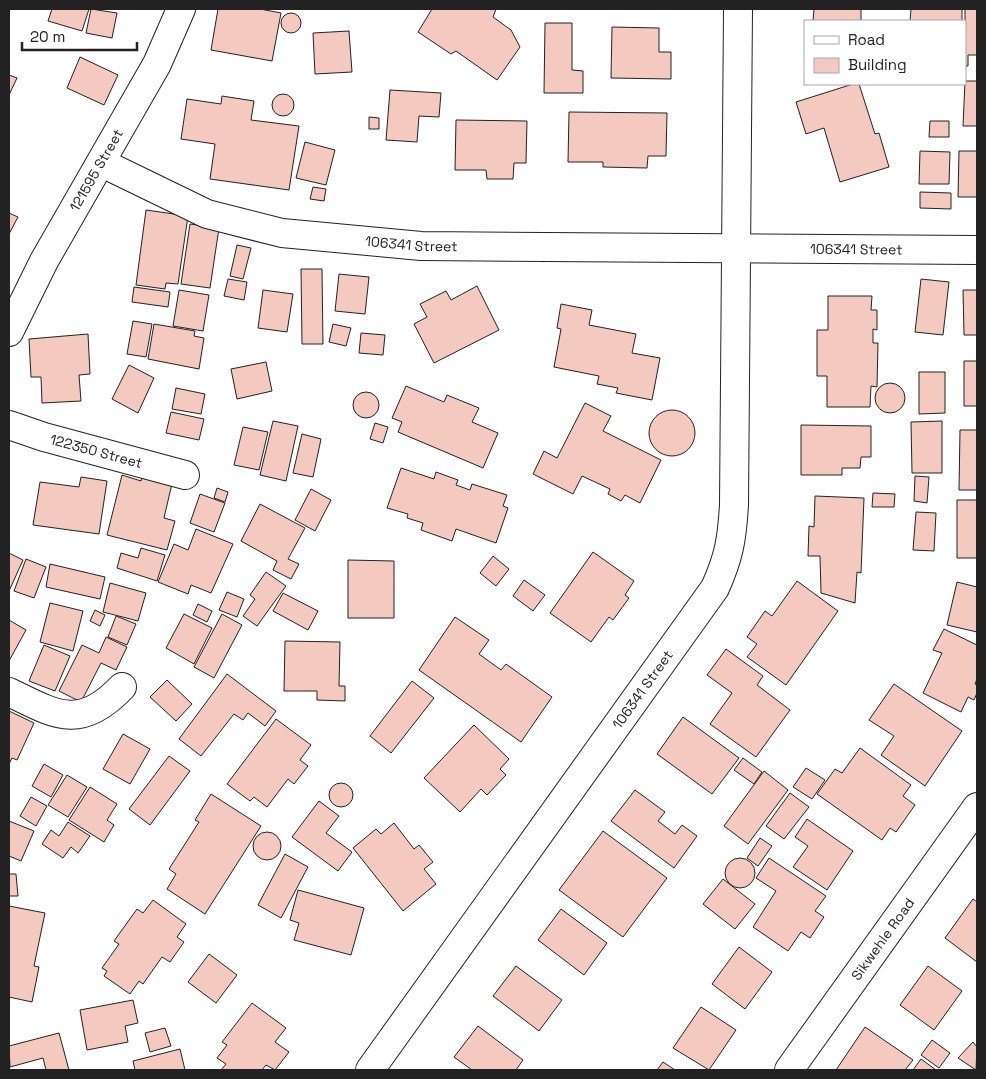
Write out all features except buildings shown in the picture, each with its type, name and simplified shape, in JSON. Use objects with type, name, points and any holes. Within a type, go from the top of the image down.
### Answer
[{"type":"street","name":"121595 Street","points":[[9,332],[44,261],[158,64],[181,9]]},
{"type":"street","name":"106341 Street","points":[[370,1070],[715,588],[728,561],[734,505],[738,9]]},
{"type":"street","name":"106341 Street","points":[[102,163],[207,214],[282,233],[342,240],[421,246],[977,250]]},
{"type":"street","name":"122350 Street","points":[[9,425],[44,437],[185,474]]},
{"type":"street","points":[[9,692],[52,712],[72,716],[88,713],[106,704],[122,688]]},
{"type":"street","name":"Sikwehle Road","points":[[789,1070],[977,807]]}]
